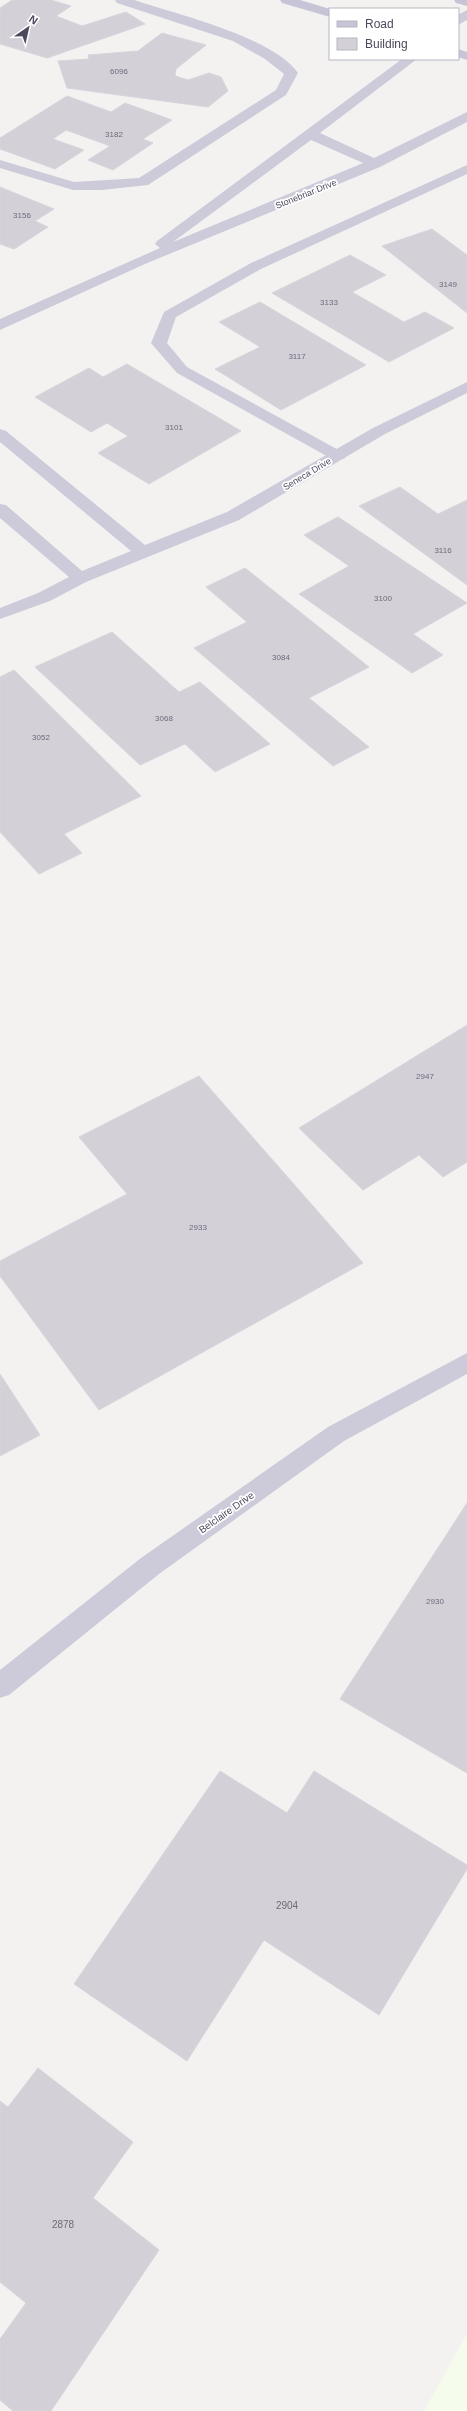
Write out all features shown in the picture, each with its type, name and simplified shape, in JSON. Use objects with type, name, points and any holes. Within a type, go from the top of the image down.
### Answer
[{"type":"main road","points":[[286,0],[329,14]]},
{"type":"main road","points":[[460,0],[467,2]]},
{"type":"street","points":[[0,164],[73,186],[102,186],[143,182],[282,92],[290,73],[270,56],[238,38],[121,0]]},
{"type":"street","points":[[459,20],[467,14]]},
{"type":"street","name":"Stonebriar Drive","points":[[140,261],[269,162],[310,134],[409,60]]},
{"type":"street","name":"Stonebriar Drive","points":[[0,325],[140,261],[375,164],[467,116]]},
{"type":"street","points":[[310,134],[375,164]]},
{"type":"street","points":[[338,456],[182,370],[159,343],[169,315],[256,266],[467,169]]},
{"type":"street","name":"Seneca Drive","points":[[0,614],[44,597],[80,578],[233,516],[379,431],[467,387]]},
{"type":"street","points":[[0,434],[143,552]]},
{"type":"street","points":[[0,509],[80,578]]},
{"type":"street","name":"Belclaire Drive","points":[[0,1686],[150,1566],[336,1434],[467,1363]]},
{"type":"shaded area","points":[[467,2334],[467,2411],[424,2411]]},
{"type":"building","points":[[12,0],[51,0],[71,6],[56,16],[82,26],[126,12],[145,24],[47,58],[0,44],[0,8]]},
{"type":"building","points":[[162,33],[206,45],[176,69],[175,76],[188,80],[209,73],[221,77],[228,91],[208,107],[67,88],[58,61],[89,59],[88,55],[138,51]]},
{"type":"building","points":[[67,96],[111,112],[125,103],[172,120],[143,139],[153,143],[113,170],[88,160],[110,146],[66,130],[53,139],[84,150],[55,169],[0,149],[0,138]]},
{"type":"building","points":[[0,187],[54,209],[35,221],[48,227],[14,249],[0,244]]},
{"type":"building","points":[[432,229],[467,255],[467,313],[382,246]]},
{"type":"building","points":[[350,255],[386,275],[352,292],[404,322],[425,312],[454,328],[389,362],[272,293]]},
{"type":"building","points":[[260,302],[366,365],[281,410],[215,369],[260,347],[219,322]]},
{"type":"building","points":[[127,364],[241,431],[149,484],[98,453],[128,436],[107,423],[91,432],[35,397],[89,368],[103,377]]},
{"type":"building","points":[[400,487],[438,514],[467,500],[467,585],[359,506]]},
{"type":"building","points":[[338,517],[467,603],[413,634],[443,655],[412,673],[299,594],[349,566],[304,535]]},
{"type":"building","points":[[245,568],[369,667],[309,698],[369,747],[333,766],[194,648],[247,622],[206,587]]},
{"type":"building","points":[[112,632],[179,692],[200,682],[270,744],[215,772],[185,744],[140,765],[35,667]]},
{"type":"building","points":[[14,670],[141,796],[64,834],[82,853],[39,874],[0,832],[0,677]]},
{"type":"building","points":[[467,1025],[467,1162],[443,1177],[419,1155],[363,1190],[299,1128]]},
{"type":"building","points":[[199,1076],[363,1263],[99,1410],[0,1276],[0,1261],[127,1194],[79,1137]]},
{"type":"building","points":[[0,1374],[40,1435],[0,1456]]},
{"type":"building","points":[[467,1503],[467,1773],[340,1699]]},
{"type":"building","points":[[220,1771],[287,1813],[314,1771],[467,1865],[467,1869],[379,2015],[264,1940],[187,2061],[74,1984]]},
{"type":"building","points":[[38,2068],[133,2142],[93,2198],[159,2250],[51,2411],[13,2411],[0,2400],[0,2339],[26,2303],[0,2282],[0,2101],[8,2107]]}]
